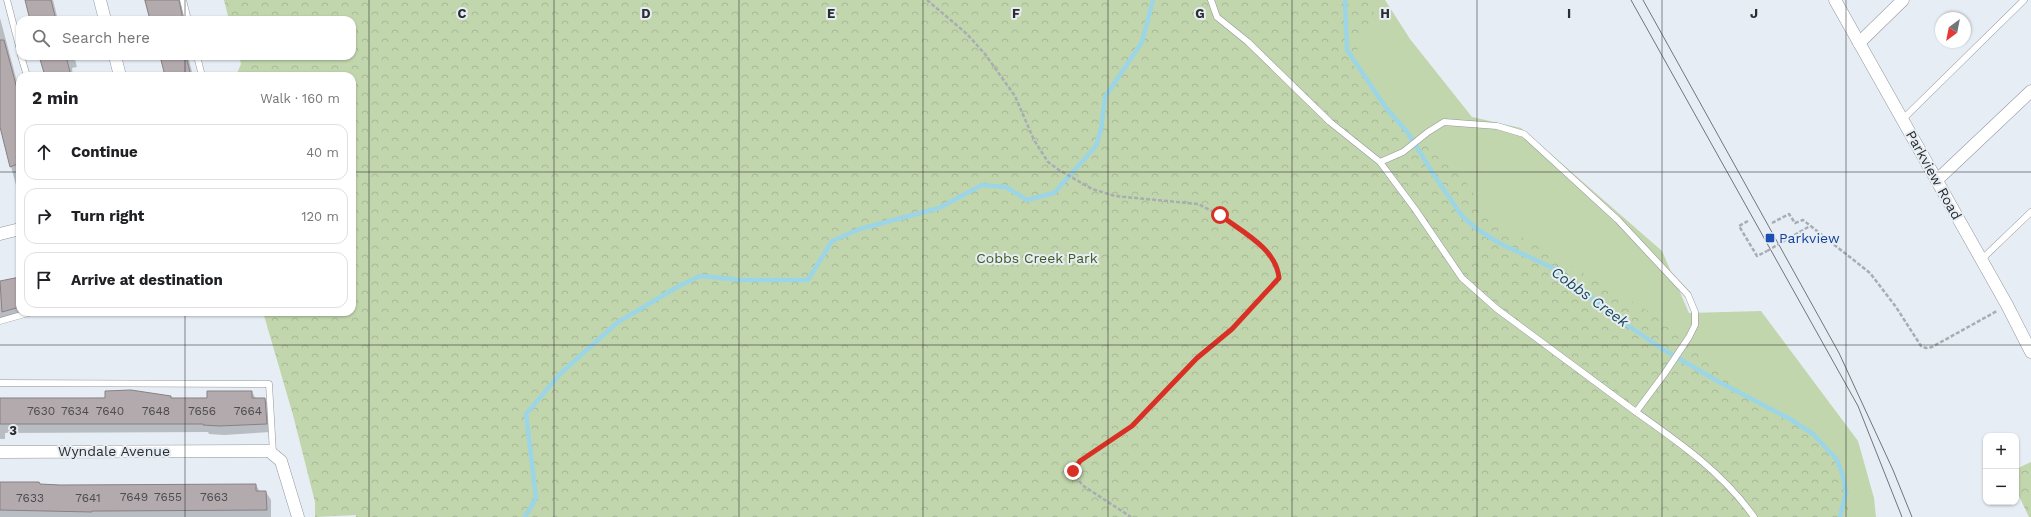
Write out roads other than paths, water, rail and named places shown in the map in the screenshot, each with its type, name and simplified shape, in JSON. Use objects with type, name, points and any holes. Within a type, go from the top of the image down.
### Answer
[{"type":"street","points":[[100,0],[104,16]]},
{"type":"street","name":"Parkview Road","points":[[1835,0],[2007,305],[2028,338],[2031,352]]},
{"type":"street","points":[[1859,43],[1903,0]]},
{"type":"street","points":[[116,60],[119,72]]},
{"type":"street","points":[[1937,180],[2031,91]]},
{"type":"street","points":[[0,234],[16,230]]},
{"type":"street","name":"Wyndale Avenue","points":[[0,452],[268,451],[273,455]]},
{"type":"street","points":[[273,455],[281,461],[298,517]]},
{"type":"lane","points":[[6,0],[16,36]]},
{"type":"lane","points":[[183,0],[187,16]]},
{"type":"lane","points":[[1211,0],[1217,17],[1248,42],[1330,122],[1380,162],[1462,278],[1497,309],[1636,412],[1692,451],[1724,480],[1754,517]]},
{"type":"lane","points":[[1903,119],[2024,0]]},
{"type":"lane","points":[[23,60],[26,72]]},
{"type":"lane","points":[[198,60],[201,72]]},
{"type":"lane","points":[[1380,162],[1402,152],[1444,122],[1498,126],[1524,134],[1618,220],[1688,295],[1695,312],[1695,325],[1689,337],[1636,412]]},
{"type":"lane","points":[[1982,259],[2031,212]]},
{"type":"lane","points":[[0,321],[18,316]]},
{"type":"lane","points":[[0,383],[269,384],[273,455]]},
{"type":"waterway","points":[[525,517],[536,498],[526,414],[561,373],[618,322],[679,286],[700,276],[742,280],[808,280],[832,241],[860,229],[939,208],[982,185],[1006,187],[1027,200],[1054,193],[1096,146],[1101,129],[1105,97],[1142,42],[1153,0]]},
{"type":"waterway","name":"Cobbs Creek","points":[[1345,0],[1347,50],[1386,108],[1408,133],[1462,216],[1477,229],[1499,243],[1555,269],[1621,321],[1661,348],[1719,382],[1790,419],[1813,434],[1837,460],[1843,476],[1846,492],[1840,517]]},
{"type":"tram line","points":[[1631,0],[1858,406],[1902,517]]},
{"type":"tram line","points":[[1643,0],[1839,353],[1893,470],[1912,517]]},
{"type":"place","name":"Parkview","points":[[1770,238]]},
{"type":"park label","name":"Cobbs Creek Park","points":[[1037,258]]}]
